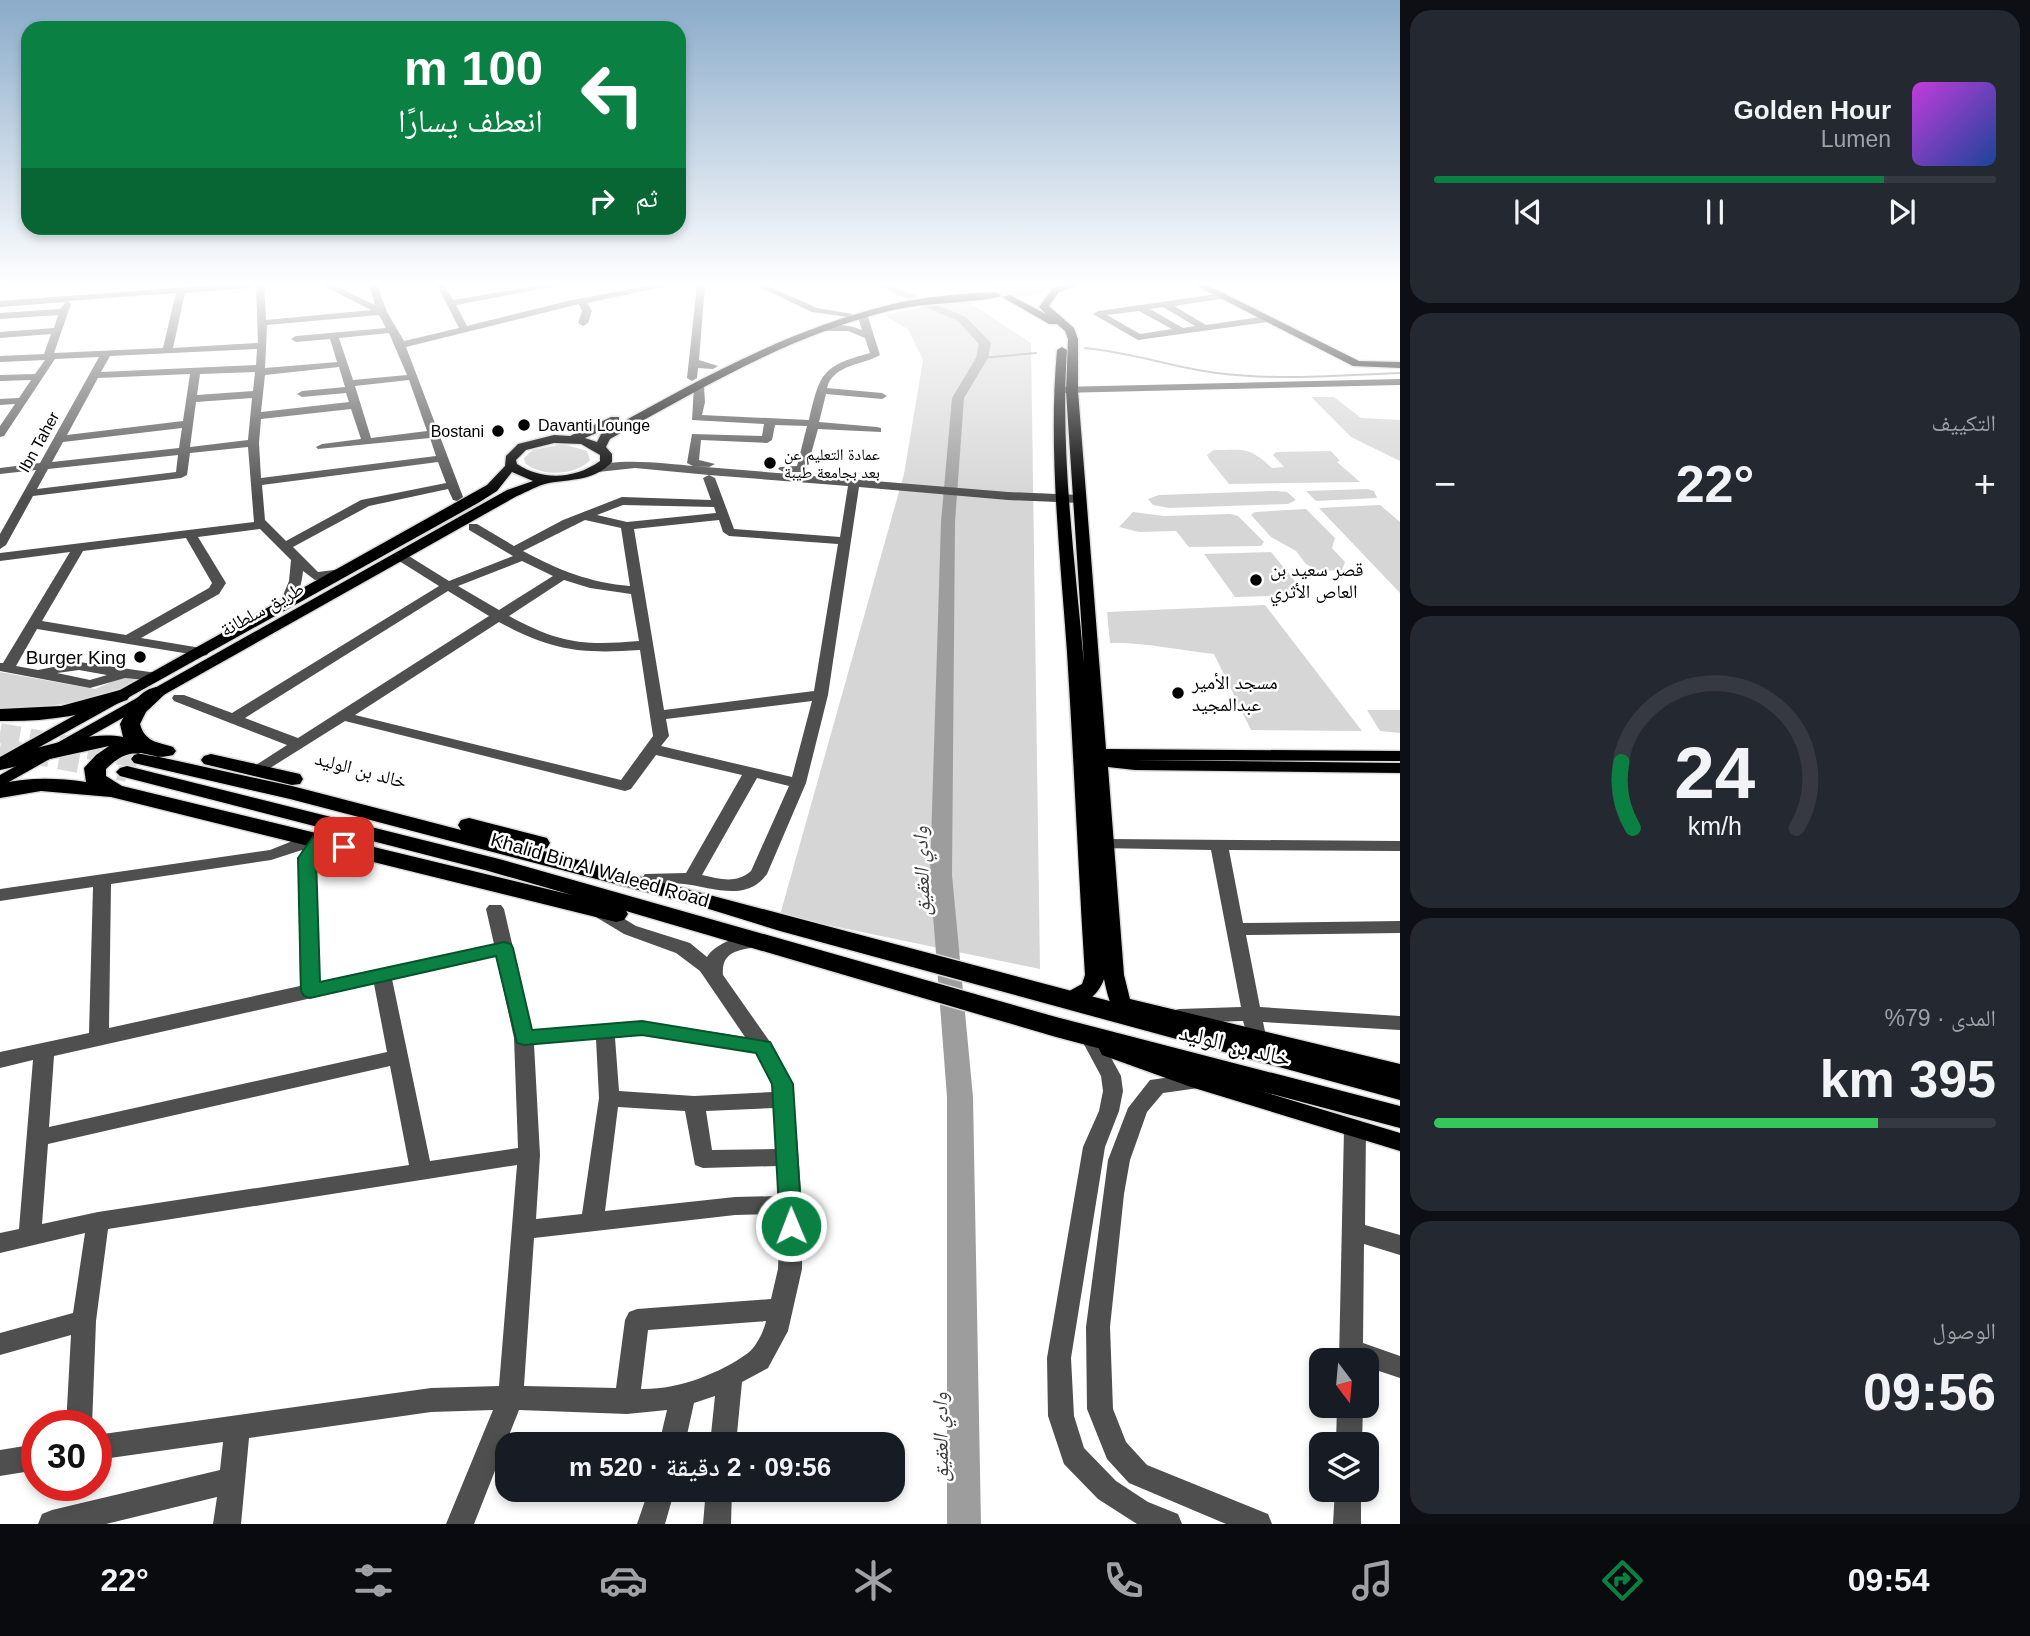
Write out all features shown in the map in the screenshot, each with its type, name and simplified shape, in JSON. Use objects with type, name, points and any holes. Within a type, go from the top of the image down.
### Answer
[{"type":"highway","points":[[0,791],[130,767],[130,724],[156,685]]},
{"type":"highway","points":[[0,715],[60,713],[82,709],[120,696]]},
{"type":"highway","points":[[0,756],[75,740]]},
{"type":"highway","name":"خالد بن الوليد","points":[[0,764],[109,740],[130,767],[314,840],[668,926],[696,924]]},
{"type":"highway","name":"خالد بن الوليد","points":[[130,767],[259,770],[506,834],[651,878],[697,889]]},
{"type":"highway","name":"Khalid Bin Al Waleed Road","points":[[130,767],[292,793],[697,889],[769,937],[1077,1034]]},
{"type":"highway","name":"Khalid Bin Al Waleed Road","points":[[130,767],[467,857],[696,924],[1066,999]]},
{"type":"highway","name":"خالد بن الوليد","points":[[1066,999],[1127,1011],[1395,1083]]},
{"type":"highway","name":"خالد بن الوليد","points":[[1077,1034],[1400,1117]]},
{"type":"highway","points":[[1331,1055],[1395,1083]]},
{"type":"main road","points":[[511,466],[531,477],[549,479],[576,477],[598,469],[606,462],[603,450],[605,437],[678,397],[713,366],[734,356]]},
{"type":"main road","points":[[573,439],[754,356]]},
{"type":"main road","points":[[1064,356],[1071,497],[1105,844],[1114,975],[1127,1011],[1170,1016],[1331,1055]]},
{"type":"main road","points":[[1066,391],[1071,356]]},
{"type":"main road","points":[[1342,356],[1357,364],[1400,363]]},
{"type":"main road","points":[[1352,356],[1400,363]]},
{"type":"main road","name":"طريق سلطانة","points":[[0,782],[75,740],[202,652],[492,488],[511,466],[510,459],[522,447],[554,439],[573,439]]},
{"type":"main road","points":[[573,439],[603,450]]},
{"type":"main road","name":"طريق سلطانة","points":[[0,764],[120,696],[156,685],[400,556],[512,493],[549,479]]},
{"type":"main road","points":[[1066,999],[1091,988],[1095,975],[1097,729],[1071,497]]},
{"type":"main road","points":[[1097,729],[1136,760],[1400,768]]},
{"type":"main road","points":[[1095,760],[1113,765],[1136,760],[1400,757]]},
{"type":"main road","points":[[1077,1034],[1199,1081],[1400,1142]]},
{"type":"street","points":[[2,428],[50,356]]},
{"type":"street","name":"Ibn Taher","points":[[0,545],[105,356]]},
{"type":"street","points":[[261,356],[253,443],[259,521],[315,576],[342,573]]},
{"type":"street","points":[[341,356],[367,442]]},
{"type":"street","points":[[284,547],[365,503],[454,491],[405,356]]},
{"type":"street","points":[[694,356],[695,382],[700,402],[696,418],[877,430]]},
{"type":"street","points":[[771,421],[766,440],[696,436],[693,463],[802,470],[824,380],[838,368],[872,356]]},
{"type":"street","points":[[694,361],[698,365],[713,366]]},
{"type":"street","points":[[94,375],[260,370],[343,364]]},
{"type":"street","points":[[298,368],[305,410]]},
{"type":"street","points":[[29,493],[178,477],[182,474],[195,371]]},
{"type":"street","points":[[0,379],[37,377]]},
{"type":"street","points":[[302,394],[413,377]]},
{"type":"street","points":[[1066,391],[1400,382]]},
{"type":"street","points":[[821,390],[882,396]]},
{"type":"street","points":[[191,399],[258,394]]},
{"type":"street","points":[[678,397],[700,402]]},
{"type":"street","points":[[0,402],[22,401]]},
{"type":"street","points":[[255,416],[355,405]]},
{"type":"street","points":[[59,439],[188,424]]},
{"type":"street","points":[[322,447],[434,435]]},
{"type":"street","points":[[0,471],[253,443]]},
{"type":"street","points":[[603,450],[620,461],[1071,497]]},
{"type":"street","points":[[256,482],[443,458]]},
{"type":"street","points":[[598,469],[635,465],[854,484],[884,484]]},
{"type":"street","points":[[709,478],[729,532],[845,541]]},
{"type":"street","points":[[697,889],[738,886],[750,881],[760,870],[798,783],[821,695],[854,484]]},
{"type":"street","points":[[234,719],[449,585],[518,553],[583,516],[622,501],[722,510]]},
{"type":"street","points":[[583,516],[626,526],[722,510]]},
{"type":"street","points":[[0,557],[262,525]]},
{"type":"street","points":[[342,716],[625,786],[661,736],[626,526]]},
{"type":"street","points":[[472,527],[560,578],[608,590],[637,590]]},
{"type":"street","points":[[129,639],[214,591],[219,583],[190,534]]},
{"type":"street","points":[[79,547],[33,624],[3,667],[90,684],[124,673],[156,685]]},
{"type":"street","points":[[400,556],[544,638],[581,648],[646,645]]},
{"type":"street","points":[[286,605],[296,580],[297,560]]},
{"type":"street","points":[[259,770],[560,578]]},
{"type":"street","points":[[33,624],[202,652]]},
{"type":"street","points":[[658,715],[821,695]]},
{"type":"street","points":[[179,698],[299,744]]},
{"type":"street","points":[[652,749],[798,783]]},
{"type":"street","points":[[697,889],[752,772]]},
{"type":"street","points":[[0,895],[271,855],[314,840]]},
{"type":"street","points":[[310,991],[307,865],[314,840]]},
{"type":"street","points":[[1105,844],[1400,846]]},
{"type":"street","points":[[1219,845],[1256,1036]]},
{"type":"street","points":[[99,1038],[102,879]]},
{"type":"street","points":[[112,1446],[431,1401],[511,1398],[656,1401],[709,1387],[759,1360],[776,1331],[790,1269],[791,1205],[783,1084],[763,1047],[714,975],[683,947],[630,930],[594,908]]},
{"type":"street","points":[[460,1524],[511,1398],[529,1154],[524,1038],[495,909]]},
{"type":"street","points":[[1234,929],[1400,927]]},
{"type":"street","points":[[714,975],[713,963],[722,951],[769,937]]},
{"type":"street","points":[[0,1060],[504,948]]},
{"type":"street","points":[[382,976],[421,1171]]},
{"type":"street","points":[[1170,1016],[1252,1014],[1400,1023]]},
{"type":"street","points":[[524,1038],[642,1028],[763,1047]]},
{"type":"street","points":[[592,1221],[609,1098],[605,1031]]},
{"type":"street","points":[[1077,1034],[1111,1076],[1113,1091],[1109,1111],[1093,1151],[1059,1358],[1061,1416],[1073,1455],[1107,1490],[1139,1511],[1168,1524]]},
{"type":"street","points":[[30,1237],[44,1050]]},
{"type":"street","points":[[38,1138],[398,1057]]},
{"type":"street","points":[[1199,1081],[1157,1086],[1138,1108],[1119,1160],[1098,1327],[1100,1409],[1116,1450],[1138,1474],[1258,1524]]},
{"type":"street","points":[[609,1098],[694,1104],[784,1099]]},
{"type":"street","points":[[694,1104],[703,1159],[789,1157]]},
{"type":"street","points":[[1351,1348],[1355,1129]]},
{"type":"street","points":[[1093,1151],[1119,1160]]},
{"type":"street","points":[[0,1243],[98,1221],[529,1154]]},
{"type":"street","points":[[523,1230],[735,1206],[791,1205]]},
{"type":"street","points":[[80,1410],[84,1321],[98,1221]]},
{"type":"street","points":[[1353,1231],[1400,1245]]},
{"type":"street","points":[[627,1402],[638,1320],[781,1308]]},
{"type":"street","points":[[0,1344],[84,1321]]},
{"type":"street","points":[[1379,1362],[1400,1367]]},
{"type":"street","points":[[724,1432],[730,1375]]},
{"type":"street","points":[[675,1432],[684,1393]]},
{"type":"street","points":[[227,1524],[237,1428]]},
{"type":"street","points":[[0,1464],[21,1460]]},
{"type":"street","points":[[52,1524],[111,1517],[231,1480]]},
{"type":"street","points":[[651,1524],[658,1502]]},
{"type":"street","points":[[717,1524],[718,1502]]},
{"type":"street","points":[[1347,1524],[1348,1502]]},
{"type":"shaded area","points":[[921,356],[1031,356],[1040,969],[780,915],[904,474],[923,360]]},
{"type":"shaded area","points":[[1311,397],[1334,397],[1361,418],[1400,420],[1400,461],[1351,437]]},
{"type":"shaded area","points":[[563,444],[587,451],[590,460],[576,469],[558,473],[540,471],[525,463],[524,458],[533,450]]},
{"type":"shaded area","points":[[1214,450],[1246,451],[1272,468],[1284,467],[1273,455],[1276,452],[1331,451],[1340,461],[1337,462],[1360,482],[1229,484],[1207,455]]},
{"type":"shaded area","points":[[1306,491],[1374,491],[1377,498],[1316,501]]},
{"type":"shaded area","points":[[1287,492],[1296,500],[1288,504],[1169,508],[1153,505],[1148,499],[1159,495]]},
{"type":"shaded area","points":[[1380,505],[1400,522],[1400,593],[1319,508]]},
{"type":"shaded area","points":[[1306,509],[1335,538],[1332,548],[1345,562],[1342,570],[1319,571],[1306,564],[1296,551],[1271,537],[1251,515],[1255,512]]},
{"type":"shaded area","points":[[1133,512],[1164,516],[1230,514],[1238,516],[1264,542],[1261,546],[1189,547],[1176,531],[1139,532],[1119,527]]},
{"type":"shaded area","points":[[1271,552],[1306,595],[1235,597],[1204,554]]},
{"type":"shaded area","points":[[1265,605],[1362,731],[1251,730],[1214,654],[1149,645],[1110,643],[1107,612]]},
{"type":"shaded area","points":[[0,672],[95,689],[125,676],[144,678],[74,702],[0,710]]},
{"type":"shaded area","points":[[1367,710],[1400,710],[1400,733],[1380,731]]},
{"type":"waterway","name":"وادي العقيق","points":[[964,1524],[960,1097],[941,875],[948,522],[958,398],[982,356]]},
{"type":"waterway","points":[[982,358],[1002,356]]},
{"type":"waterway","points":[[1133,356],[1200,370],[1263,377],[1400,373]]},
{"type":"tunnel","points":[[0,733],[141,759]]},
{"type":"tunnel","points":[[0,748],[127,772]]},
{"type":"place","name":"Davanti Lounge","points":[[524,425]]},
{"type":"place","name":"Bostani","points":[[498,431]]},
{"type":"place","name":"عمادة التعليم عن بعد بجامعة طيبة","points":[[770,463]]},
{"type":"place","name":"قصر سعيد بن العاص الأثري","points":[[1256,580]]},
{"type":"place","name":"Burger King","points":[[140,657]]},
{"type":"place","name":"مسجد الأمير عبدالمجيد","points":[[1178,693]]},
{"type":"route","points":[[344,847],[319,841],[307,858],[310,991],[504,948],[524,1038],[642,1028],[763,1047],[783,1084],[791,1226]]}]
